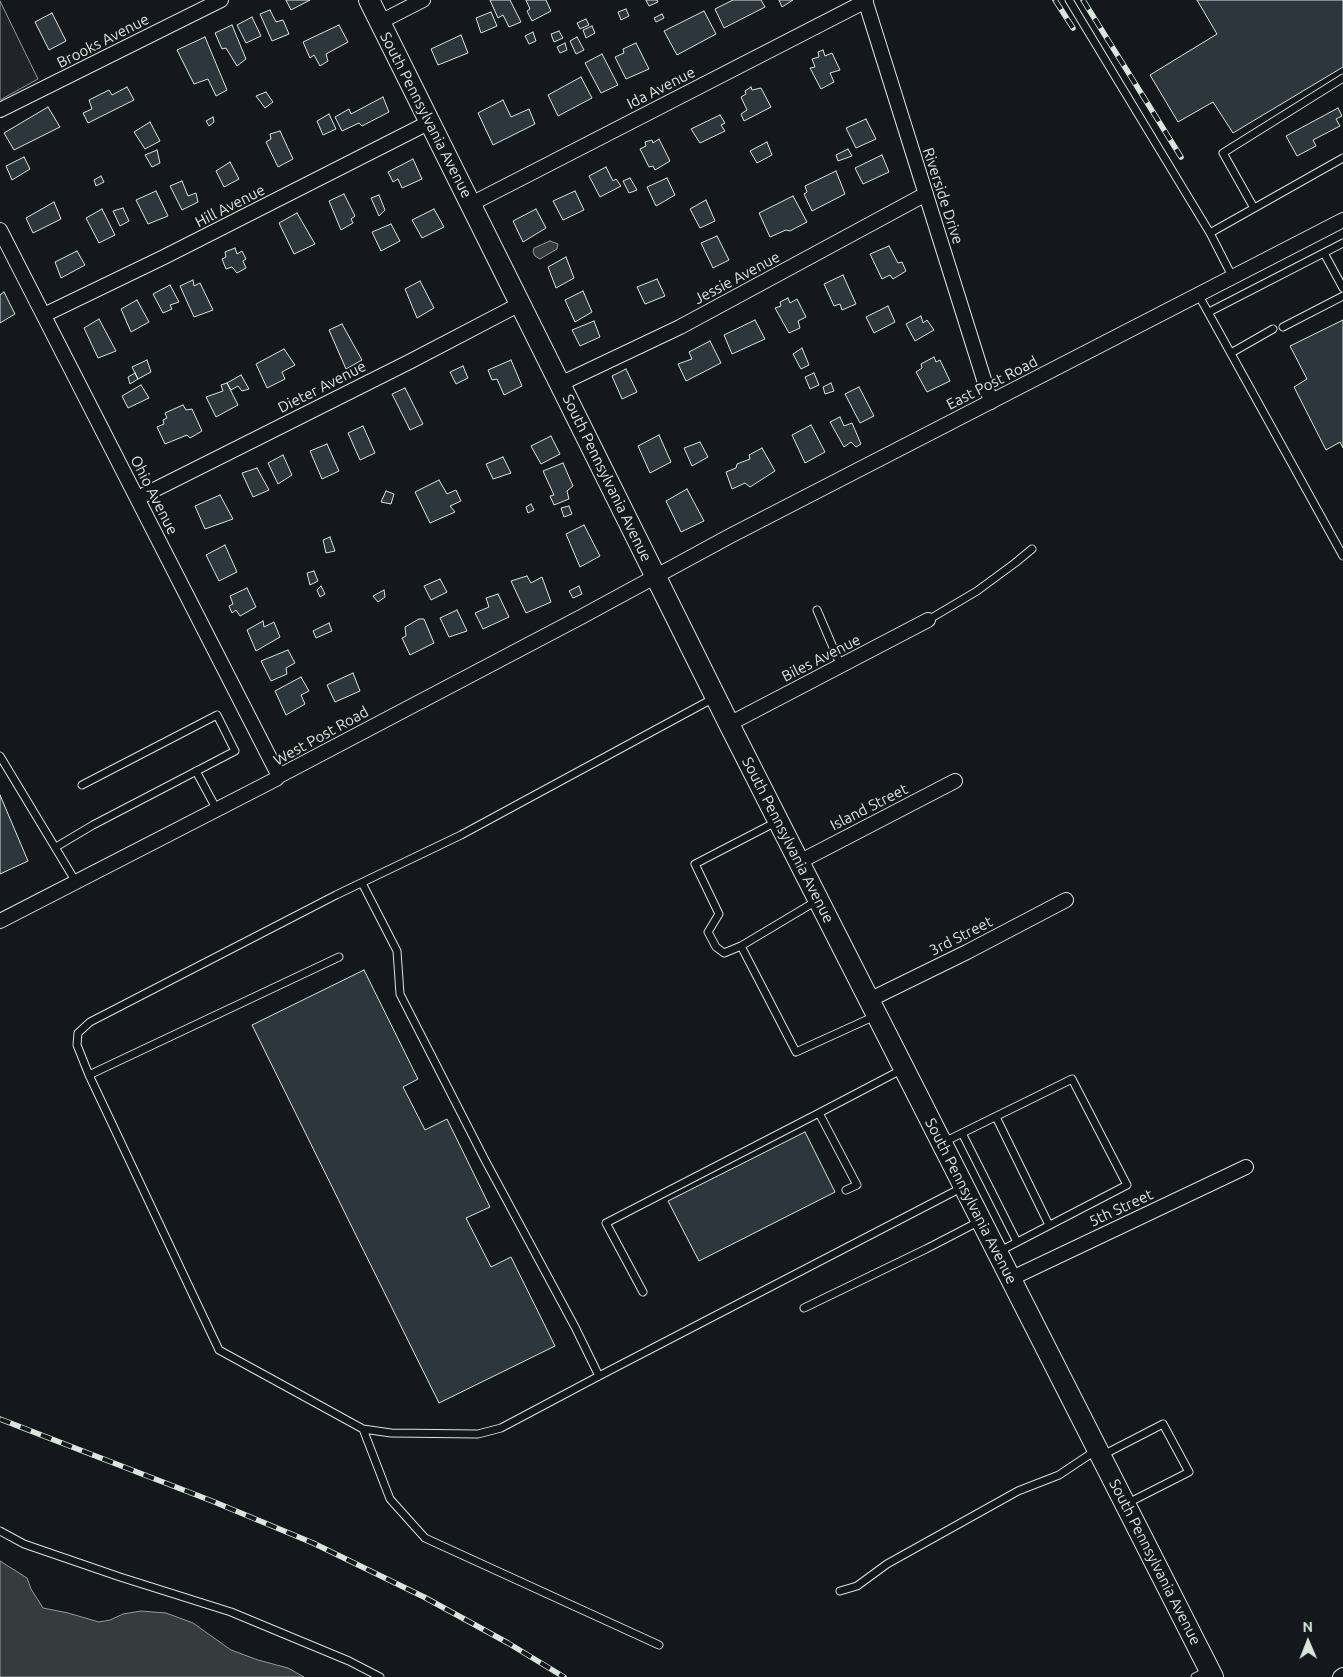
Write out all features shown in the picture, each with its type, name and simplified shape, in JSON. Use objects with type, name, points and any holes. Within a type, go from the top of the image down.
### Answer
[{"type":"main road","name":"South Pennsylvania Avenue","points":[[369,0],[729,724],[980,1221],[1126,1504],[1206,1674]]},
{"type":"street","name":"Brooks Avenue","points":[[0,110],[221,0]]},
{"type":"street","points":[[380,22],[423,0]]},
{"type":"street","name":"Riverside Drive","points":[[866,1],[991,402]]},
{"type":"street","name":"Ida Avenue","points":[[471,204],[866,1]]},
{"type":"street","name":"Hill Avenue","points":[[44,315],[164,257],[430,122]]},
{"type":"street","name":"Jessie Avenue","points":[[560,384],[680,327],[926,194]]},
{"type":"street","name":"East Post Road","points":[[655,576],[1343,220]]},
{"type":"street","name":"Ohio Avenue","points":[[0,230],[279,776]]},
{"type":"street","name":"Dieter Avenue","points":[[138,498],[520,304]]},
{"type":"street","name":"West Post Road","points":[[0,921],[276,779],[655,576]]},
{"type":"street","name":"Biles Avenue","points":[[729,724],[928,620]]},
{"type":"street","name":"Island Street","points":[[799,862],[955,781]]},
{"type":"street","name":"3rd Street","points":[[873,1008],[967,952],[1066,900]]},
{"type":"street","name":"5th Street","points":[[1010,1279],[1246,1167]]},
{"type":"lane","points":[[1069,0],[1210,233],[1232,276]]},
{"type":"lane","points":[[1254,208],[1222,153],[1343,78]]},
{"type":"lane","points":[[1210,233],[1343,158]]},
{"type":"lane","points":[[1209,312],[1343,243]]},
{"type":"lane","points":[[1324,253],[1343,288]]},
{"type":"lane","points":[[1198,294],[1343,556]]},
{"type":"lane","points":[[1282,327],[1343,296]]},
{"type":"lane","points":[[1231,352],[1273,329]]},
{"type":"lane","points":[[928,620],[977,591],[1032,549]]},
{"type":"lane","points":[[816,610],[841,666]]},
{"type":"lane","points":[[717,697],[461,835],[362,883],[90,1022],[78,1033],[77,1045],[89,1075],[219,1350],[363,1428],[391,1433],[478,1434],[500,1428],[963,1187]]},
{"type":"lane","points":[[56,847],[93,825],[235,751],[217,715],[82,786]]},
{"type":"lane","points":[[0,756],[76,882]]},
{"type":"lane","points":[[196,771],[217,810]]},
{"type":"lane","points":[[778,821],[695,864],[719,914],[708,932],[716,947],[724,953],[741,946],[818,900]]},
{"type":"lane","points":[[362,883],[397,952],[400,994],[599,1376]]},
{"type":"lane","points":[[741,946],[796,1052],[873,1008]]},
{"type":"lane","points":[[89,1075],[339,957]]},
{"type":"lane","points":[[643,1292],[606,1223],[903,1068]]},
{"type":"lane","points":[[941,1144],[1072,1079],[1127,1185],[996,1252]]},
{"type":"lane","points":[[819,1113],[857,1185],[846,1190]]},
{"type":"lane","points":[[996,1117],[1050,1225]]},
{"type":"lane","points":[[962,1133],[1017,1242]]},
{"type":"lane","points":[[804,1308],[980,1221]]},
{"type":"lane","points":[[840,1591],[857,1586],[887,1564],[1018,1491],[1059,1475],[1099,1453],[1163,1424],[1189,1472],[1126,1504]]},
{"type":"lane","points":[[363,1428],[390,1498],[425,1538],[659,1645]]},
{"type":"lane","points":[[0,1531],[24,1544],[231,1612],[349,1661],[380,1677]]},
{"type":"shaded area","points":[[0,1],[38,79],[0,100]]},
{"type":"shaded area","points":[[550,241],[558,244],[557,249],[540,259],[535,256],[534,248]]},
{"type":"shaded area","points":[[0,1561],[27,1578],[31,1589],[43,1608],[99,1622],[110,1620],[123,1614],[141,1611],[166,1613],[193,1623],[231,1650],[288,1668],[304,1677],[0,1677]]},
{"type":"building","points":[[286,0],[310,0],[291,10]]},
{"type":"building","points":[[490,0],[510,0],[521,22],[509,27],[503,15],[498,18]]},
{"type":"building","points":[[526,0],[546,0],[551,11],[532,21],[527,11],[530,9]]},
{"type":"building","points":[[646,0],[657,0],[658,2],[649,6]]},
{"type":"building","points":[[733,0],[761,0],[765,7],[724,28],[715,9]]},
{"type":"building","points":[[779,0],[793,0],[782,7]]},
{"type":"building","points":[[1197,0],[1343,0],[1343,67],[1233,133],[1213,102],[1178,122],[1150,75],[1217,34]]},
{"type":"building","points":[[626,9],[629,16],[621,20],[618,12]]},
{"type":"building","points":[[270,10],[276,22],[283,20],[289,34],[272,41],[260,14]]},
{"type":"building","points":[[704,11],[716,34],[677,55],[664,31]]},
{"type":"building","points":[[491,12],[497,26],[481,33],[476,18]]},
{"type":"building","points":[[52,13],[66,41],[49,50],[35,22]]},
{"type":"building","points":[[662,14],[664,18],[656,22],[654,18]]},
{"type":"building","points":[[252,17],[261,36],[246,43],[237,25]]},
{"type":"building","points":[[586,19],[589,25],[580,29],[577,23]]},
{"type":"building","points":[[232,25],[246,59],[237,66],[226,48],[222,49],[215,33]]},
{"type":"building","points":[[339,25],[348,42],[326,54],[328,61],[320,66],[314,55],[310,58],[303,42]]},
{"type":"building","points":[[592,26],[595,33],[586,38],[583,30]]},
{"type":"building","points":[[559,31],[563,38],[554,42],[551,34]]},
{"type":"building","points":[[533,32],[536,41],[529,44],[525,36]]},
{"type":"building","points":[[461,35],[468,53],[438,65],[431,49]]},
{"type":"building","points":[[205,37],[227,90],[216,96],[208,79],[194,84],[177,50]]},
{"type":"building","points":[[577,37],[584,50],[576,54],[570,41]]},
{"type":"building","points":[[565,43],[567,50],[560,53],[557,47]]},
{"type":"building","points":[[636,43],[649,69],[626,79],[615,57],[624,53],[623,49]]},
{"type":"building","points":[[823,50],[825,56],[832,53],[840,70],[830,73],[834,82],[821,89],[810,68],[815,67],[812,59],[819,57],[818,52]]},
{"type":"building","points":[[602,54],[618,85],[601,93],[585,63]]},
{"type":"building","points":[[581,77],[592,98],[558,116],[548,95]]},
{"type":"building","points":[[127,87],[134,100],[88,123],[83,113],[92,109],[89,100],[109,90],[112,95]]},
{"type":"building","points":[[751,87],[752,90],[761,88],[771,107],[744,121],[741,114],[747,110],[741,97]]},
{"type":"building","points":[[266,92],[273,102],[265,108],[256,96]]},
{"type":"building","points":[[383,97],[389,112],[362,126],[359,123],[342,131],[335,117],[349,109],[351,114]]},
{"type":"building","points":[[503,100],[511,117],[529,109],[535,124],[493,145],[478,113]]},
{"type":"building","points":[[48,107],[60,127],[14,150],[4,133]]},
{"type":"building","points":[[1338,108],[1342,116],[1336,119],[1340,126],[1313,140],[1316,146],[1297,156],[1286,136]]},
{"type":"building","points":[[329,114],[336,129],[323,135],[317,121]]},
{"type":"building","points":[[720,115],[725,123],[721,125],[725,131],[700,143],[691,129]]},
{"type":"building","points":[[213,117],[214,122],[209,126],[206,121]]},
{"type":"building","points":[[866,119],[876,139],[856,148],[846,128]]},
{"type":"building","points":[[150,122],[160,141],[145,149],[134,132]]},
{"type":"building","points":[[280,131],[293,159],[278,167],[266,142],[271,139],[270,134]]},
{"type":"building","points":[[659,139],[670,161],[655,170],[653,166],[649,167],[640,149],[646,146],[645,142],[652,140],[653,143]]},
{"type":"building","points":[[767,142],[772,155],[757,163],[750,151]]},
{"type":"building","points":[[848,149],[852,156],[838,161],[836,155]]},
{"type":"building","points":[[157,150],[160,163],[152,167],[145,155]]},
{"type":"building","points":[[882,155],[889,172],[863,184],[855,168]]},
{"type":"building","points":[[24,157],[30,169],[12,180],[6,166]]},
{"type":"building","points":[[413,159],[422,179],[402,188],[398,179],[393,182],[388,172]]},
{"type":"building","points":[[230,162],[239,179],[224,187],[216,171]]},
{"type":"building","points":[[606,167],[613,181],[616,179],[621,186],[600,197],[589,176]]},
{"type":"building","points":[[836,171],[845,194],[812,211],[804,194],[807,192],[805,186]]},
{"type":"building","points":[[101,176],[104,182],[96,186],[94,180]]},
{"type":"building","points":[[630,178],[637,190],[629,193],[623,181]]},
{"type":"building","points":[[667,178],[675,195],[656,206],[647,187]]},
{"type":"building","points":[[182,181],[188,196],[196,193],[198,202],[182,210],[170,186]]},
{"type":"building","points":[[156,191],[168,216],[148,224],[136,200]]},
{"type":"building","points":[[575,191],[584,210],[563,220],[553,201]]},
{"type":"building","points":[[344,194],[355,216],[351,219],[353,223],[341,230],[329,201]]},
{"type":"building","points":[[379,195],[385,210],[379,216],[371,198]]},
{"type":"building","points":[[793,196],[807,222],[790,231],[786,230],[770,237],[759,213]]},
{"type":"building","points":[[706,200],[715,221],[700,228],[690,209]]},
{"type":"building","points":[[54,202],[61,219],[33,233],[26,218]]},
{"type":"building","points":[[123,208],[129,221],[120,226],[113,211]]},
{"type":"building","points":[[102,209],[115,235],[99,243],[86,218]]},
{"type":"building","points":[[434,209],[444,227],[422,238],[412,220]]},
{"type":"building","points":[[536,209],[546,228],[523,242],[513,221]]},
{"type":"building","points":[[297,213],[315,244],[294,254],[279,223]]},
{"type":"building","points":[[391,224],[400,241],[381,251],[372,232]]},
{"type":"building","points":[[717,236],[729,260],[713,268],[701,243]]},
{"type":"building","points":[[889,246],[898,263],[902,262],[906,271],[893,279],[890,275],[882,279],[870,254]]},
{"type":"building","points":[[235,248],[237,254],[242,251],[246,259],[243,261],[246,268],[237,273],[232,267],[226,269],[222,259],[226,257],[225,252]]},
{"type":"building","points":[[77,251],[85,265],[61,278],[55,262]]},
{"type":"building","points":[[566,257],[574,278],[556,288],[548,267]]},
{"type":"building","points":[[843,275],[856,304],[842,310],[840,304],[834,306],[824,284]]},
{"type":"building","points":[[657,279],[665,296],[645,304],[637,287]]},
{"type":"building","points":[[193,280],[194,286],[200,283],[213,310],[194,317],[180,286]]},
{"type":"building","points":[[420,281],[434,308],[417,318],[405,289]]},
{"type":"building","points":[[170,285],[179,302],[170,305],[172,309],[163,313],[153,294]]},
{"type":"building","points":[[583,291],[592,312],[575,322],[565,300]]},
{"type":"building","points":[[4,292],[15,314],[0,323],[0,295]]},
{"type":"building","points":[[788,298],[790,303],[797,299],[806,317],[798,321],[800,328],[789,333],[775,308],[781,306],[780,302]]},
{"type":"building","points":[[137,300],[149,322],[131,332],[121,309]]},
{"type":"building","points":[[888,306],[895,322],[874,333],[866,317]]},
{"type":"building","points":[[921,316],[923,323],[927,320],[934,330],[915,341],[906,324]]},
{"type":"building","points":[[99,319],[116,351],[98,358],[84,328]]},
{"type":"building","points":[[755,320],[765,339],[732,354],[724,335]]},
{"type":"building","points":[[1343,320],[1343,448],[1340,442],[1326,450],[1294,387],[1307,379],[1290,346]]},
{"type":"building","points":[[594,321],[600,337],[580,346],[572,330]]},
{"type":"building","points":[[342,324],[362,360],[346,369],[329,330]]},
{"type":"building","points":[[710,341],[721,363],[686,381],[678,364],[692,359],[689,352]]},
{"type":"building","points":[[802,348],[809,365],[801,369],[793,354]]},
{"type":"building","points":[[284,349],[295,365],[282,372],[285,379],[267,388],[256,364]]},
{"type":"building","points":[[934,357],[936,362],[940,360],[950,381],[927,392],[916,372],[922,368],[921,364]]},
{"type":"building","points":[[147,360],[151,372],[138,379],[132,367]]},
{"type":"building","points":[[511,360],[522,386],[504,395],[497,379],[492,380],[488,370]]},
{"type":"building","points":[[463,366],[468,378],[456,384],[450,372]]},
{"type":"building","points":[[626,369],[637,392],[622,399],[612,376]]},
{"type":"building","points":[[135,373],[138,379],[130,384],[128,377]]},
{"type":"building","points":[[814,373],[819,385],[810,389],[805,377]]},
{"type":"building","points":[[241,375],[249,389],[242,391],[238,386],[231,390],[227,383]]},
{"type":"building","points":[[227,383],[238,405],[216,417],[206,397],[223,391],[221,385]]},
{"type":"building","points":[[831,383],[834,391],[825,394],[823,387]]},
{"type":"building","points":[[141,385],[149,398],[128,408],[122,396]]},
{"type":"building","points":[[859,387],[874,416],[860,423],[845,394]]},
{"type":"building","points":[[405,388],[423,424],[410,430],[392,394]]},
{"type":"building","points":[[183,405],[186,410],[192,409],[202,431],[190,438],[187,435],[165,444],[157,427],[164,424],[163,420],[167,418],[165,413]]},
{"type":"building","points":[[840,417],[844,426],[852,423],[861,444],[856,447],[851,442],[844,447],[830,422]]},
{"type":"building","points":[[811,425],[825,452],[805,463],[792,435]]},
{"type":"building","points":[[363,426],[375,453],[360,460],[348,433]]},
{"type":"building","points":[[659,435],[671,462],[650,473],[638,446]]},
{"type":"building","points":[[551,436],[560,454],[541,464],[531,446]]},
{"type":"building","points":[[700,442],[708,457],[692,466],[684,448]]},
{"type":"building","points":[[327,444],[339,471],[322,479],[310,451]]},
{"type":"building","points":[[762,448],[775,471],[750,487],[745,483],[732,489],[726,472],[736,468],[737,464],[750,459],[749,455]]},
{"type":"building","points":[[283,455],[292,475],[278,484],[268,463]]},
{"type":"building","points":[[503,457],[511,473],[493,479],[486,464]]},
{"type":"building","points":[[563,463],[573,486],[567,491],[569,499],[554,505],[550,496],[554,495],[543,471]]},
{"type":"building","points":[[257,468],[269,490],[253,497],[242,473]]},
{"type":"building","points":[[439,480],[447,494],[456,490],[461,501],[450,506],[455,512],[430,523],[415,492]]},
{"type":"building","points":[[687,489],[704,521],[681,532],[666,501]]},
{"type":"building","points":[[386,491],[394,494],[391,504],[381,502]]},
{"type":"building","points":[[220,495],[233,519],[205,529],[195,506]]},
{"type":"building","points":[[531,504],[534,510],[528,513],[526,507]]},
{"type":"building","points":[[569,506],[572,514],[564,517],[561,508]]},
{"type":"building","points":[[584,525],[600,556],[580,567],[566,534]]},
{"type":"building","points":[[330,537],[335,551],[326,553],[323,540]]},
{"type":"building","points":[[225,545],[237,572],[219,581],[206,555]]},
{"type":"building","points":[[314,571],[318,581],[310,585],[307,573]]},
{"type":"building","points":[[527,576],[531,583],[542,577],[551,602],[526,613],[511,581]]},
{"type":"building","points":[[440,579],[447,592],[431,600],[424,586]]},
{"type":"building","points":[[321,586],[325,594],[320,597],[317,590]]},
{"type":"building","points":[[579,586],[582,594],[573,598],[569,591]]},
{"type":"building","points":[[247,588],[256,607],[240,616],[236,610],[232,613],[229,606],[233,604],[230,596]]},
{"type":"building","points":[[384,590],[385,597],[378,602],[373,596]]},
{"type":"building","points":[[498,594],[509,617],[483,629],[475,613],[489,607],[486,598]]},
{"type":"building","points":[[457,610],[467,631],[449,637],[440,618]]},
{"type":"building","points":[[419,619],[424,619],[434,643],[410,655],[402,638],[406,636],[405,627]]},
{"type":"building","points":[[263,621],[264,627],[274,622],[280,637],[256,651],[247,630]]},
{"type":"building","points":[[329,623],[332,631],[316,638],[313,631]]},
{"type":"building","points":[[288,650],[295,663],[286,668],[287,674],[271,681],[261,661]]},
{"type":"building","points":[[353,673],[360,691],[335,702],[327,685]]},
{"type":"building","points":[[301,677],[309,691],[301,695],[305,704],[286,715],[275,691]]},
{"type":"building","points":[[0,795],[28,861],[0,874]]},
{"type":"building","points":[[364,970],[418,1079],[403,1087],[425,1130],[447,1119],[490,1207],[466,1218],[491,1267],[511,1257],[555,1346],[439,1403],[252,1025]]},
{"type":"building","points":[[805,1132],[835,1192],[699,1261],[668,1201]]},
{"type":"railway","points":[[1055,0],[1073,28]]},
{"type":"railway","points":[[1083,0],[1181,157]]},
{"type":"railway","points":[[0,1419],[212,1501],[313,1543],[424,1597],[508,1643],[564,1677]]}]
